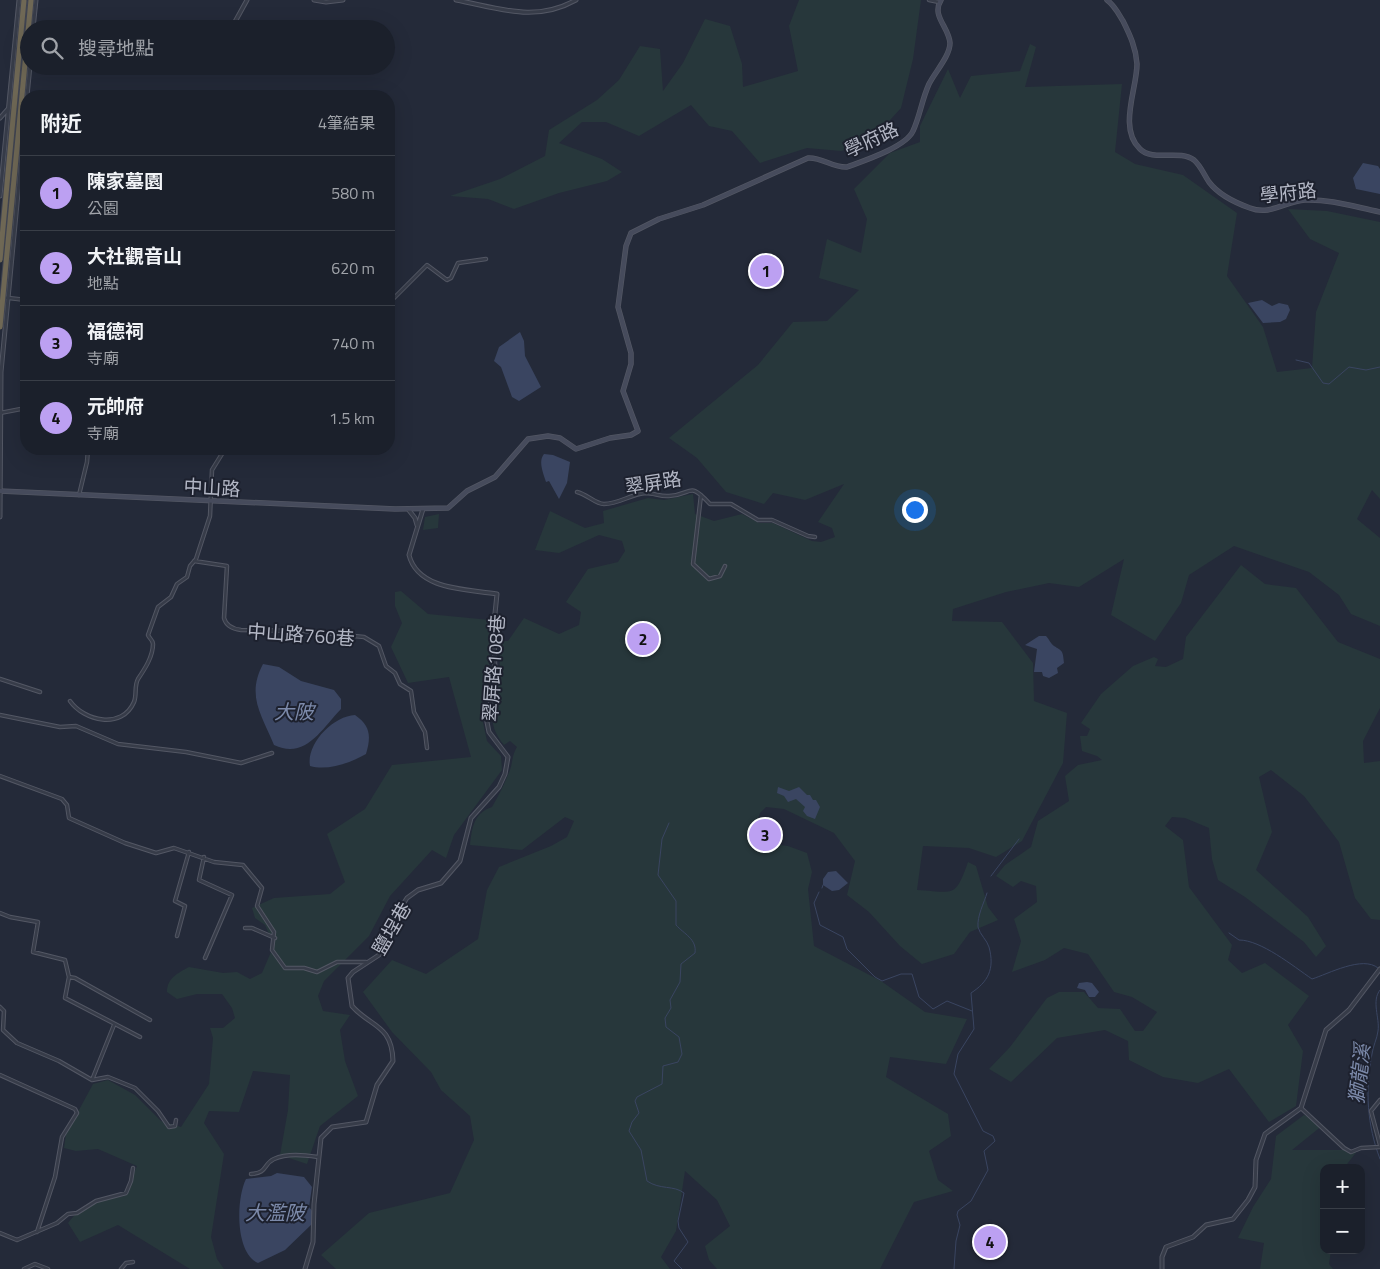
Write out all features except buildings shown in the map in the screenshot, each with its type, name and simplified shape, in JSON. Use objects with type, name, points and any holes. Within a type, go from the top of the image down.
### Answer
[{"type":"highway","points":[[22,20],[24,0]]},
{"type":"highway","points":[[29,20],[31,0]]},
{"type":"highway","points":[[0,260],[20,43]]},
{"type":"highway","points":[[22,90],[24,75]]},
{"type":"highway","points":[[0,327],[20,116]]},
{"type":"main road","name":"學府路","points":[[1107,0],[1116,10],[1134,46],[1136,72],[1130,120],[1132,133],[1139,148],[1146,152],[1184,156],[1193,159],[1217,190],[1254,210],[1270,210],[1297,201],[1311,200],[1348,204],[1380,212]]},
{"type":"main road","name":"學府路","points":[[423,509],[448,508],[468,491],[495,478],[528,439],[548,436],[560,438],[576,450],[610,438],[631,435],[638,431],[622,391],[632,360],[618,307],[627,240],[631,233],[640,227],[703,205],[808,158],[815,158],[840,167],[847,167],[905,142],[913,131],[929,84],[949,46],[949,39],[938,15],[940,1]]},
{"type":"main road","name":"中山路","points":[[1,491],[423,509]]},
{"type":"street","points":[[0,196],[19,0]]},
{"type":"street","points":[[34,20],[36,0]]},
{"type":"street","points":[[236,20],[247,0]]},
{"type":"street","points":[[314,0],[343,0]]},
{"type":"street","points":[[456,0],[497,10],[538,13],[557,10],[576,0]]},
{"type":"street","points":[[929,0],[940,1]]},
{"type":"street","points":[[28,90],[29,75]]},
{"type":"street","points":[[0,118],[8,108]]},
{"type":"street","points":[[0,517],[1,372],[20,172]]},
{"type":"street","points":[[395,298],[427,265],[447,280],[451,278],[458,263],[486,259]]},
{"type":"street","points":[[0,297],[20,299]]},
{"type":"street","points":[[1,413],[20,409]]},
{"type":"street","points":[[78,495],[88,455]]},
{"type":"street","points":[[70,701],[74,707],[102,720],[114,720],[129,709],[134,702],[137,682],[147,667],[153,644],[148,635],[158,607],[171,597],[177,584],[187,577],[207,529],[212,470],[221,455]]},
{"type":"street","name":"翠屏路","points":[[577,492],[588,495],[601,504],[613,504],[624,498],[646,493],[673,496],[690,490],[701,495],[710,504],[732,504],[758,520],[772,520],[814,537]]},
{"type":"street","points":[[701,495],[693,564],[709,579],[720,576],[725,566]]},
{"type":"street","points":[[408,509],[415,518],[418,528]]},
{"type":"street","name":"翠屏路108巷","points":[[423,509],[410,556],[420,574],[436,584],[497,594],[494,644],[495,676],[487,722],[489,732],[495,741]]},
{"type":"street","name":"中山路760巷","points":[[194,561],[227,566],[224,618],[226,623],[232,628],[256,631],[304,631],[364,637],[376,644],[380,649],[386,666],[394,673],[400,684],[411,691],[414,712],[424,729],[427,748]]},
{"type":"street","points":[[0,679],[34,692],[40,692]]},
{"type":"street","points":[[0,715],[60,727],[76,726],[118,744],[186,752],[242,763],[272,753]]},
{"type":"street","name":"鹽埕巷","points":[[304,1269],[313,1242],[318,1157],[321,1138],[328,1129],[337,1125],[354,1125],[366,1122],[377,1085],[392,1064],[390,1047],[384,1031],[353,1009],[348,978],[353,972],[380,954],[385,932],[407,898],[418,890],[441,883],[460,860],[471,818],[498,787],[509,764],[508,757],[495,741]]},
{"type":"street","points":[[0,776],[62,799],[67,805],[69,818],[125,843],[156,853],[174,848],[190,852],[214,862],[245,866],[262,888],[257,906],[270,925],[275,938],[272,950],[285,968],[304,968],[317,972],[337,962],[366,962],[366,965]]},
{"type":"street","points":[[177,936],[186,906],[176,901],[190,852]]},
{"type":"street","points":[[204,857],[199,880],[232,895],[205,958]]},
{"type":"street","points":[[0,913],[10,917],[37,920],[39,924],[33,952],[65,960],[69,977],[64,998],[140,1037]]},
{"type":"street","points":[[245,928],[252,928],[275,938]]},
{"type":"street","points":[[1162,1269],[1162,1256],[1166,1247],[1193,1237],[1206,1225],[1226,1222],[1237,1214],[1253,1193],[1256,1160],[1265,1134],[1301,1108],[1326,1030],[1349,1010],[1380,970]]},
{"type":"street","points":[[69,977],[75,978],[150,1020]]},
{"type":"street","points":[[0,1007],[4,1011],[3,1030],[17,1043],[59,1061],[92,1080],[108,1077],[119,1083],[129,1084],[146,1098],[169,1127],[175,1126],[176,1120]]},
{"type":"street","points":[[92,1080],[114,1025]]},
{"type":"street","points":[[0,1075],[75,1109],[77,1113],[62,1137],[55,1177],[37,1232]]},
{"type":"street","points":[[1301,1108],[1344,1148],[1351,1152],[1379,1146],[1372,1110],[1380,1100]]},
{"type":"street","points":[[251,1174],[264,1171],[275,1159],[298,1154],[318,1157]]},
{"type":"street","points":[[0,1233],[17,1240],[58,1222],[68,1214],[76,1214],[96,1201],[126,1192],[131,1181],[133,1168]]},
{"type":"street","points":[[121,1269],[126,1263],[133,1262]]},
{"type":"street","points":[[24,1269],[35,1264],[48,1269]]},
{"type":"shaded area","points":[[799,0],[921,0],[913,59],[901,108],[871,141],[841,151],[807,148],[760,163],[732,131],[709,126],[691,105],[639,136],[606,122],[582,122],[559,143],[602,159],[622,172],[607,181],[559,193],[514,209],[488,199],[450,196],[500,179],[545,156],[549,130],[597,100],[619,80],[640,46],[660,49],[663,91],[683,63],[705,19],[730,26],[742,64],[743,87],[798,71],[789,26]]},
{"type":"shaded area","points":[[1030,44],[1036,47],[1025,87],[1122,84],[1115,152],[1135,164],[1183,175],[1237,213],[1227,276],[1263,327],[1277,372],[1312,368],[1316,312],[1339,253],[1310,239],[1288,209],[1327,211],[1380,222],[1380,499],[1372,490],[1357,519],[1380,538],[1380,626],[1351,614],[1339,595],[1309,572],[1234,546],[1189,575],[1181,603],[1155,641],[1111,615],[1124,559],[1079,587],[1049,583],[1006,592],[953,609],[952,621],[1002,622],[1033,663],[1034,701],[1067,713],[1063,763],[1022,841],[996,857],[969,848],[923,846],[917,890],[952,891],[960,882],[968,862],[976,866],[988,907],[998,920],[970,932],[954,954],[922,964],[900,946],[869,912],[847,895],[855,861],[834,833],[784,809],[766,807],[760,813],[754,830],[758,842],[788,846],[807,853],[812,872],[808,889],[814,946],[881,981],[925,1012],[967,1019],[946,1064],[890,1057],[886,1077],[948,1114],[951,1136],[929,1151],[938,1180],[953,1191],[914,1202],[880,1269],[717,1269],[709,1260],[705,1246],[730,1226],[717,1200],[685,1171],[676,1231],[661,1257],[670,1269],[336,1269],[321,1255],[369,1213],[450,1193],[474,1140],[470,1116],[441,1090],[431,1072],[392,1032],[363,992],[392,960],[426,974],[478,939],[487,890],[499,867],[551,846],[567,837],[574,821],[565,817],[522,850],[470,845],[475,822],[481,813],[492,807],[495,802],[508,775],[517,747],[510,741],[504,745],[493,725],[492,715],[499,672],[500,641],[508,641],[524,618],[559,634],[579,625],[581,612],[566,602],[588,569],[618,562],[625,551],[622,541],[599,535],[559,553],[535,550],[550,511],[585,528],[604,523],[603,511],[648,498],[664,500],[693,494],[695,514],[714,521],[742,514],[759,523],[773,523],[812,541],[821,542],[835,537],[832,528],[818,522],[844,484],[805,500],[773,493],[764,504],[726,492],[697,458],[669,438],[758,365],[793,322],[827,321],[859,290],[819,278],[827,239],[861,253],[867,219],[854,189],[890,153],[920,142],[920,126],[948,69],[960,98],[971,76],[1020,71]]},
{"type":"shaded area","points":[[439,514],[438,528],[423,530],[425,517]]},
{"type":"shaded area","points":[[1241,565],[1265,584],[1296,588],[1338,642],[1380,659],[1380,708],[1363,741],[1364,763],[1380,761],[1380,920],[1371,919],[1355,898],[1339,842],[1304,796],[1271,770],[1259,777],[1272,832],[1256,870],[1308,917],[1326,946],[1316,957],[1304,942],[1245,897],[1218,880],[1212,859],[1209,828],[1185,818],[1172,817],[1165,826],[1183,840],[1189,887],[1232,945],[1228,960],[1242,973],[1265,963],[1309,996],[1288,1025],[1303,1051],[1296,1106],[1269,1122],[1229,1069],[1198,1083],[1163,1077],[1129,1060],[1128,1041],[1105,1030],[1057,1038],[1011,1082],[989,1069],[1010,1047],[1047,998],[1059,992],[1084,992],[1098,1008],[1120,1009],[1135,1031],[1143,1031],[1157,1012],[1132,997],[1114,992],[1088,954],[1064,948],[1045,960],[1012,972],[1021,941],[1014,919],[1037,902],[1036,886],[1021,881],[1013,887],[996,876],[1005,865],[1031,847],[1038,821],[1069,801],[1065,776],[1078,765],[1102,760],[1097,756],[1082,751],[1080,736],[1087,736],[1090,729],[1081,723],[1101,694],[1133,666],[1154,657],[1158,659],[1155,666],[1166,667],[1183,659],[1186,637]]},
{"type":"shaded area","points":[[401,591],[428,614],[490,620],[489,680],[481,713],[487,741],[501,756],[502,770],[454,835],[446,858],[432,850],[390,896],[369,936],[324,981],[318,996],[323,1011],[350,1015],[340,1030],[345,1061],[358,1096],[320,1126],[307,1164],[280,1155],[288,1110],[290,1075],[253,1071],[239,1112],[209,1111],[204,1123],[224,1154],[211,1237],[217,1259],[224,1269],[190,1269],[118,1225],[80,1242],[68,1223],[86,1207],[100,1201],[124,1196],[137,1166],[98,1149],[76,1151],[64,1148],[66,1134],[93,1084],[108,1080],[135,1095],[161,1121],[181,1127],[209,1084],[213,1038],[210,1028],[223,1028],[235,1018],[232,1008],[222,994],[197,994],[177,999],[167,992],[167,987],[171,980],[189,967],[223,973],[237,972],[250,979],[262,973],[274,945],[265,925],[255,918],[252,908],[274,898],[330,894],[345,882],[327,834],[365,809],[392,765],[471,757],[449,677],[408,683],[391,647],[402,623],[395,606],[395,592]]},
{"type":"shaded area","points":[[1304,1115],[1323,1125],[1292,1150],[1358,1150],[1347,1164],[1320,1164],[1320,1254],[1330,1254],[1329,1264],[1333,1269],[1260,1269],[1264,1243],[1238,1238],[1253,1207],[1271,1179],[1276,1136]]},
{"type":"water","points":[[1363,163],[1378,166],[1380,169],[1380,194],[1356,189],[1353,178]]},
{"type":"water","points":[[1262,300],[1272,306],[1279,303],[1288,305],[1290,310],[1286,319],[1280,322],[1263,323],[1248,303]]},
{"type":"water","points":[[520,332],[524,341],[525,356],[541,387],[519,401],[512,397],[501,367],[494,361],[499,347]]},
{"type":"water","points":[[544,454],[553,455],[570,462],[567,483],[559,499],[549,481],[546,482],[542,471],[541,460]]},
{"type":"water","points":[[1039,636],[1046,636],[1053,645],[1062,651],[1064,663],[1057,668],[1058,673],[1049,678],[1043,676],[1042,672],[1034,672],[1037,649],[1025,645]]},
{"type":"water","name":"大陂","points":[[263,664],[279,667],[301,681],[334,690],[341,699],[341,709],[319,734],[304,746],[295,749],[285,749],[274,745],[261,715],[256,696],[258,675]]},
{"type":"water","name":"大陂","points":[[355,715],[367,728],[369,742],[366,754],[331,767],[310,766],[312,749],[323,733],[338,720]]},
{"type":"water","points":[[778,787],[789,791],[799,787],[807,795],[810,795],[813,800],[816,800],[820,807],[815,819],[807,816],[803,811],[805,807],[796,799],[788,802],[784,796],[777,793]]},
{"type":"water","points":[[836,871],[848,883],[839,890],[832,891],[823,885],[823,879],[828,872]]},
{"type":"water","points":[[1079,983],[1092,983],[1099,992],[1095,997],[1089,997],[1085,990],[1077,988]]},
{"type":"water","name":"大濫陂","points":[[277,1173],[304,1177],[312,1187],[309,1207],[313,1212],[312,1224],[285,1250],[258,1263],[250,1257],[241,1237],[240,1199],[246,1179],[271,1176]]},
{"type":"waterway","points":[[1296,360],[1309,363],[1323,383],[1329,384],[1349,367],[1366,370],[1380,367]]},
{"type":"waterway","points":[[669,823],[662,839],[658,875],[676,901],[676,925],[692,940],[695,948],[695,953],[681,964],[680,982],[670,1000],[671,1008],[665,1018],[666,1027],[679,1037],[682,1054],[678,1062],[663,1066],[662,1084],[637,1097],[635,1101],[639,1113],[632,1122],[629,1131],[641,1150],[647,1181],[657,1186],[676,1189],[684,1193],[678,1221],[679,1228],[688,1242],[674,1261],[682,1269]]},
{"type":"waterway","points":[[991,876],[1019,839]]},
{"type":"waterway","points":[[819,892],[814,903],[820,925],[843,937],[847,949],[875,977],[882,981],[901,974],[912,974],[919,997],[933,1009],[947,1001],[972,1011]]},
{"type":"waterway","points":[[954,1269],[956,1241],[960,1225],[957,1215],[958,1211],[971,1201],[988,1170],[984,1151],[995,1141],[993,1136],[983,1131],[954,1074],[958,1054],[974,1029],[971,993],[982,984],[989,974],[991,955],[987,942],[978,927],[987,893]]},
{"type":"waterway","points":[[1229,933],[1239,940],[1248,941],[1267,949],[1312,979],[1355,964],[1372,965],[1378,968]]},
{"type":"waterway","name":"獅龍溪","points":[[1380,990],[1376,999],[1378,1031],[1368,1081],[1368,1107],[1372,1133],[1380,1159]]},
{"type":"place","name":"陳家墓園","points":[[766,271]]},
{"type":"place","name":"大社觀音山","points":[[643,639]]},
{"type":"place","name":"福德祠","points":[[765,835]]},
{"type":"place","name":"元帥府","points":[[990,1242]]}]
